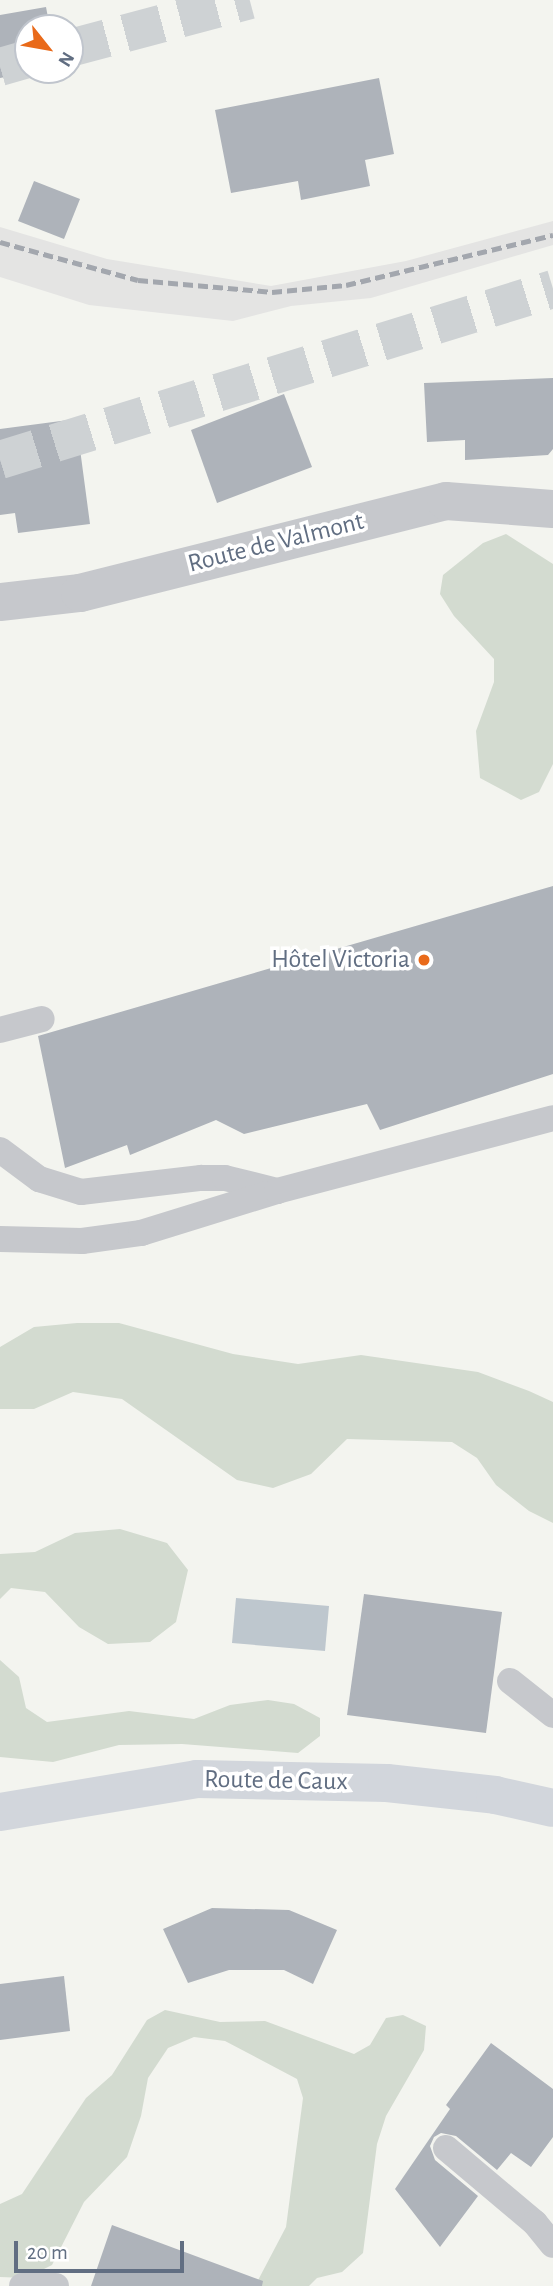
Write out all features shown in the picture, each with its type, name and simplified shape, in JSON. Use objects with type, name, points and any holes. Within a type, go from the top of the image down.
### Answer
[{"type":"street","name":"Route de Valmont","points":[[0,602],[80,593],[446,501],[553,509]]},
{"type":"street","name":"Route de Caux","points":[[0,1812],[197,1779],[387,1783],[495,1795],[553,1808]]},
{"type":"lane","points":[[0,1030],[42,1020]]},
{"type":"lane","points":[[0,1239],[114,1238],[182,1223],[277,1191],[553,1118]]},
{"type":"lane","points":[[0,1150],[40,1179],[80,1192],[201,1178],[225,1178],[277,1191]]},
{"type":"lane","points":[[510,1681],[553,1715]]},
{"type":"lane","points":[[446,2148],[535,2223],[553,2245]]},
{"type":"lane","points":[[22,2286],[55,2286]]},
{"type":"shaded area","points":[[553,221],[553,245],[371,298],[291,306],[233,321],[89,305],[0,277],[0,227],[107,259],[271,286],[406,261]]},
{"type":"shaded area","points":[[506,534],[553,564],[553,764],[539,792],[521,800],[480,778],[476,731],[494,682],[494,659],[454,616],[440,594],[443,575],[483,543]]},
{"type":"shaded area","points":[[119,1323],[233,1354],[298,1364],[361,1355],[478,1372],[529,1391],[553,1402],[553,1523],[529,1511],[496,1485],[477,1458],[452,1442],[347,1439],[311,1474],[273,1488],[237,1480],[122,1399],[73,1392],[34,1409],[0,1409],[0,1347],[34,1327]]},
{"type":"shaded area","points":[[120,1529],[167,1543],[188,1570],[176,1622],[150,1642],[108,1644],[79,1627],[45,1592],[11,1588],[0,1599],[0,1554],[35,1552],[75,1533]]},
{"type":"shaded area","points":[[236,1598],[329,1606],[325,1651],[232,1643]]},
{"type":"shaded area","points":[[0,1660],[19,1677],[26,1708],[47,1722],[129,1711],[194,1719],[230,1705],[268,1700],[294,1704],[320,1718],[320,1736],[298,1753],[182,1744],[119,1745],[53,1762],[0,1757]]},
{"type":"shaded area","points":[[165,2010],[220,2022],[265,2021],[354,2054],[370,2045],[386,2018],[403,2015],[426,2026],[424,2050],[386,2116],[377,2144],[363,2253],[342,2272],[317,2278],[309,2286],[255,2286],[286,2227],[303,2098],[297,2079],[225,2041],[194,2037],[168,2048],[148,2078],[141,2116],[127,2157],[84,2202],[52,2265],[26,2278],[0,2277],[0,2204],[22,2194],[86,2098],[112,2075],[147,2020]]},
{"type":"building","points":[[46,7],[47,14],[14,14],[14,75],[0,78],[0,15]]},
{"type":"building","points":[[379,78],[394,154],[365,160],[370,186],[301,200],[298,181],[231,193],[215,110]]},
{"type":"building","points":[[34,181],[80,199],[64,239],[18,221]]},
{"type":"building","points":[[553,378],[553,449],[548,455],[465,460],[465,440],[427,442],[424,383]]},
{"type":"building","points":[[284,394],[312,467],[217,503],[191,430]]},
{"type":"building","points":[[76,419],[90,524],[18,533],[15,513],[0,515],[0,429]]},
{"type":"building","name":"Hôtel Victoria","points":[[553,886],[553,1074],[380,1130],[367,1104],[244,1134],[216,1120],[130,1155],[127,1145],[65,1168],[38,1036]]},
{"type":"building","points":[[364,1594],[502,1612],[486,1733],[347,1715]]},
{"type":"building","points":[[212,1908],[289,1910],[337,1930],[313,1984],[284,1970],[229,1970],[188,1983],[163,1929]]},
{"type":"building","points":[[64,1976],[70,2031],[0,2040],[0,1984]]},
{"type":"building","points":[[491,2043],[553,2089],[553,2137],[531,2167],[511,2153],[497,2170],[456,2136],[441,2133],[434,2137],[430,2146],[435,2160],[478,2196],[440,2247],[395,2189],[450,2109],[446,2105]]},
{"type":"building","points":[[112,2225],[263,2281],[262,2286],[91,2286]]},
{"type":"tunnel","points":[[84,44],[250,0]]},
{"type":"tunnel","points":[[0,67],[14,63]]},
{"type":"tunnel","points":[[0,460],[553,289]]},
{"type":"railway","points":[[0,242],[138,280],[272,292],[346,285],[553,235]]},
{"type":"place","name":"Hôtel Victoria","points":[[424,960]]}]
